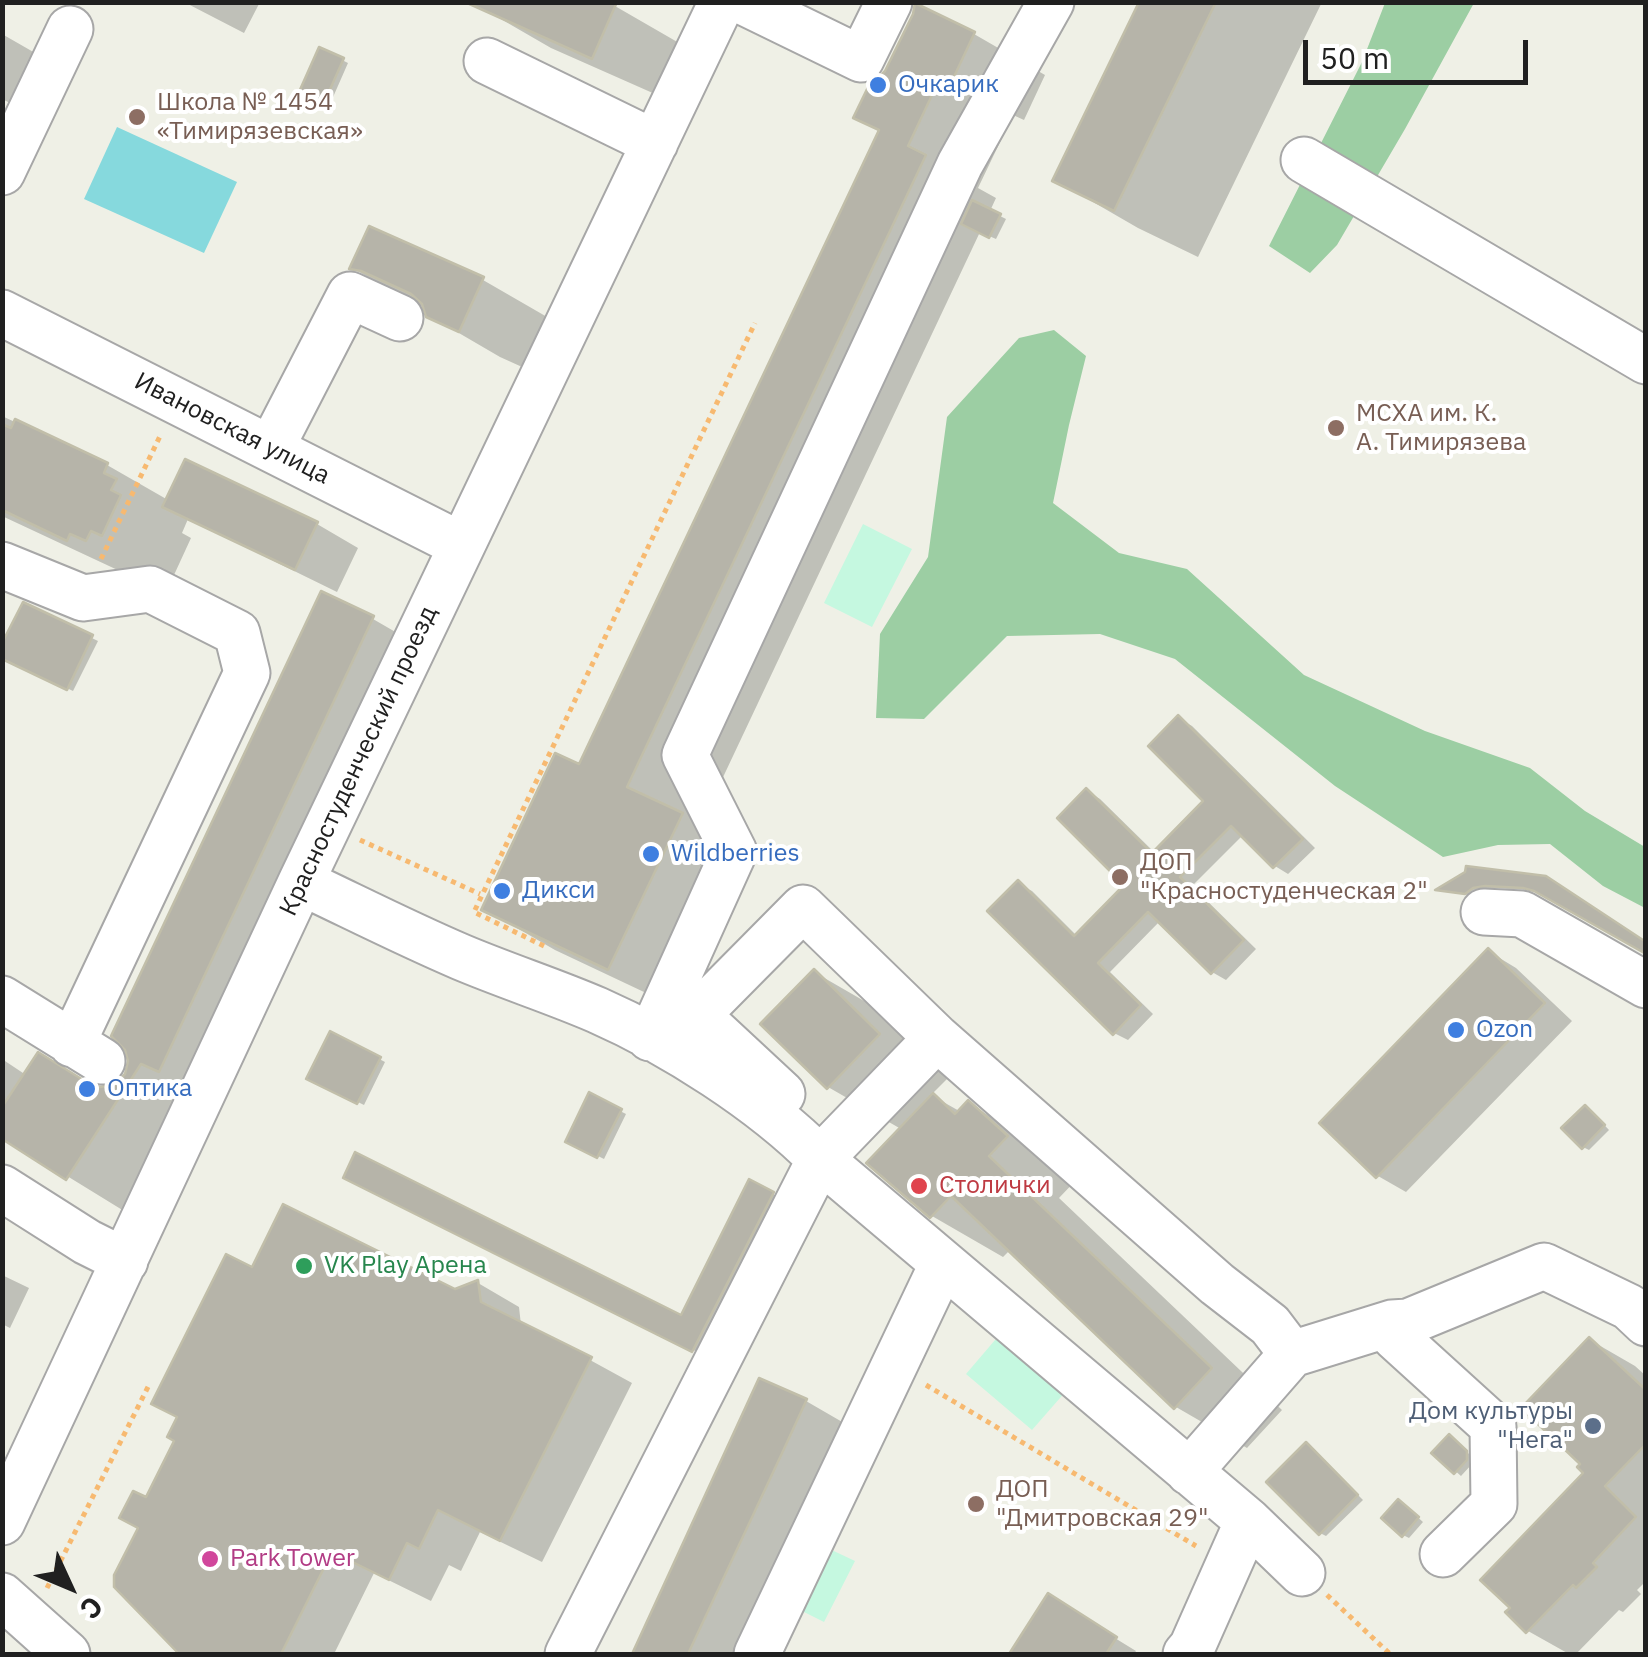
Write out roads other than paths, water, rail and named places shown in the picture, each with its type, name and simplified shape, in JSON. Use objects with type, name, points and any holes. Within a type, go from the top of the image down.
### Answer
[{"type":"street","name":"Красностуденческий проезд","points":[[2,1522],[18,1468],[126,1260],[460,545],[722,2]]},
{"type":"street","points":[[744,2],[861,59],[888,2]]},
{"type":"street","points":[[650,1038],[734,852],[685,754],[960,164],[1041,5]]},
{"type":"street","points":[[2,172],[70,29]]},
{"type":"street","points":[[487,60],[654,143]]},
{"type":"street","points":[[1304,160],[1646,362]]},
{"type":"street","points":[[271,448],[350,295],[400,318]]},
{"type":"street","name":"Ивановская улица","points":[[2,313],[460,545]]},
{"type":"street","points":[[2,565],[83,598],[150,589],[237,633],[247,672],[87,1053],[2,999]]},
{"type":"street","points":[[301,882],[458,956],[598,1011],[732,1086],[802,1141],[827,1151]]},
{"type":"street","points":[[1292,1354],[1270,1325],[1217,1284],[1055,1128],[937,1038],[803,908],[697,1015],[827,1151],[944,1263],[1248,1521],[1302,1573]]},
{"type":"street","points":[[1484,912],[1522,914],[1646,984]]},
{"type":"street","points":[[568,1654],[827,1151],[937,1038]]},
{"type":"street","points":[[2,1188],[87,1242],[126,1260]]},
{"type":"street","points":[[757,1654],[944,1263]]},
{"type":"street","points":[[1189,1472],[1292,1354],[1392,1323],[1408,1322],[1544,1266],[1640,1306]]},
{"type":"street","points":[[1392,1323],[1395,1337],[1493,1426],[1494,1504],[1443,1554]]},
{"type":"street","points":[[1186,1654],[1248,1521]]},
{"type":"street","points":[[10,1632],[67,1654]]},
{"type":"place","name":"Очкарик","points":[[878,85]]},
{"type":"place","name":"Школа № 1454 «Тимирязевская»","points":[[137,117]]},
{"type":"place","name":"МСХА им. К. А. Тимирязева","points":[[1336,428]]},
{"type":"place","name":"Wildberries","points":[[651,854]]},
{"type":"place","name":"ДОП \"Красностуденческая 2\"","points":[[1120,877]]},
{"type":"place","name":"Дикси","points":[[502,891]]},
{"type":"place","name":"Ozon","points":[[1456,1030]]},
{"type":"place","name":"Оптика","points":[[87,1089]]},
{"type":"place","name":"Столички","points":[[919,1186]]},
{"type":"place","name":"VK Play Арена","points":[[304,1266]]},
{"type":"place","name":"Дом культуры \"Нега\"","points":[[1593,1426]]},
{"type":"place","name":"ДОП \"Дмитровская 29\"","points":[[976,1504]]},
{"type":"place","name":"Park Tower","points":[[210,1559]]}]
